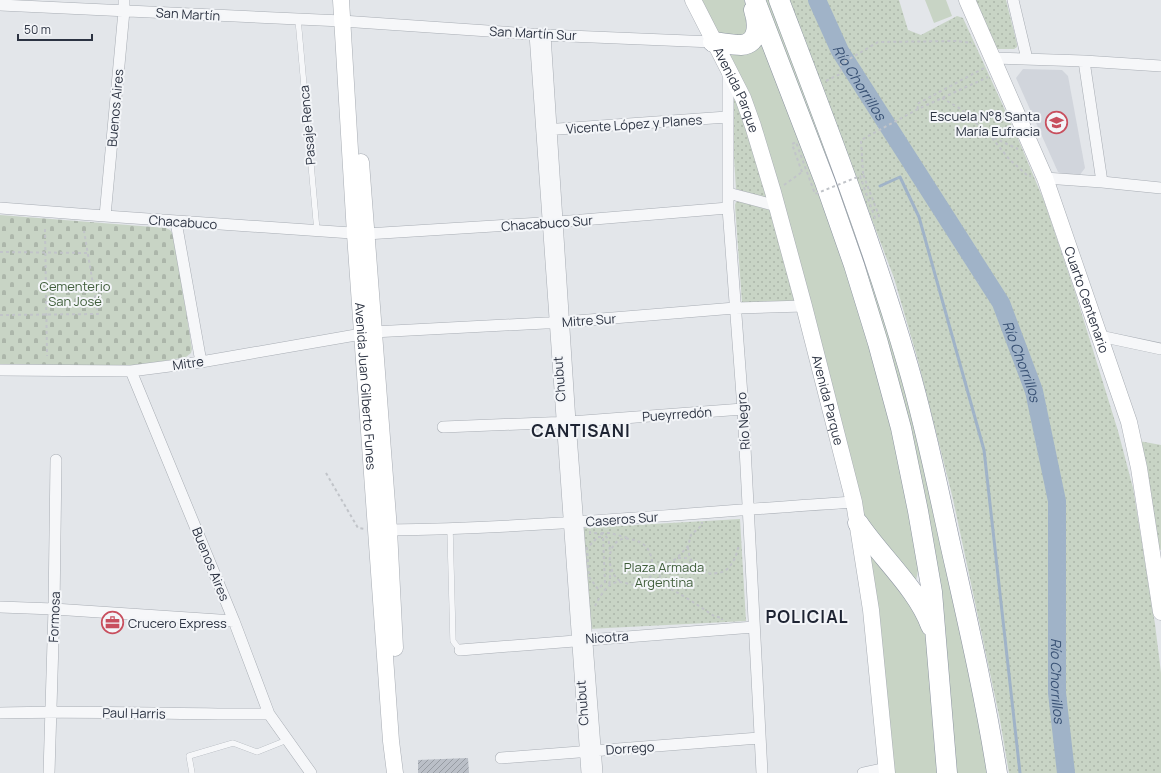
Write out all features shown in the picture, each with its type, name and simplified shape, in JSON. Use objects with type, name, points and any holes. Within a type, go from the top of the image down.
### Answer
[{"type":"highway","points":[[713,42],[742,45],[753,39],[757,29],[756,18],[751,0]]},
{"type":"highway","points":[[755,0],[825,182],[878,343],[901,428],[918,511],[932,592],[938,647],[947,773]]},
{"type":"highway","points":[[779,0],[843,169],[878,268],[909,368],[953,555],[978,672],[997,773]]},
{"type":"highway","points":[[858,523],[865,534],[909,588],[927,615],[938,647]]},
{"type":"main road","name":"Avenida Juan Gilberto Funes","points":[[341,0],[347,21],[367,333],[400,737],[400,773]]},
{"type":"main road","name":"Avenida Juan Gilberto Funes","points":[[347,21],[351,0]]},
{"type":"main road","name":"Avenida Parque","points":[[693,0],[713,42],[743,98],[753,126],[775,199],[804,306],[854,502],[871,610],[887,770]]},
{"type":"main road","name":"Cuarto Centenario","points":[[967,0],[1045,178],[1129,422],[1157,551],[1161,612]]},
{"type":"main road","name":"Avenida Juan Gilberto Funes","points":[[382,530],[391,741],[395,773]]},
{"type":"street","points":[[1012,0],[1027,59]]},
{"type":"street","name":"San Martín","points":[[0,5],[124,5],[298,19],[347,21]]},
{"type":"street","name":"Buenos Aires","points":[[105,216],[124,5]]},
{"type":"street","name":"San Martín Sur","points":[[347,21],[540,34],[713,42]]},
{"type":"street","name":"Chubut","points":[[540,34],[566,422],[579,522],[586,621],[582,639]]},
{"type":"street","points":[[993,59],[1084,61],[1161,66]]},
{"type":"street","points":[[1084,61],[1102,182]]},
{"type":"street","name":"Río Negro","points":[[728,70],[728,208],[743,409],[762,773]]},
{"type":"street","name":"Vicente López y Planes","points":[[547,130],[727,117]]},
{"type":"street","points":[[1045,178],[1161,188]]},
{"type":"street","points":[[728,193],[775,199]]},
{"type":"street","name":"Chacabuco","points":[[0,208],[176,222],[360,234]]},
{"type":"street","name":"Chacabuco Sur","points":[[360,234],[553,223],[728,208]]},
{"type":"street","points":[[176,222],[201,362]]},
{"type":"street","name":"Mitre Sur","points":[[367,333],[560,322],[735,308],[804,306]]},
{"type":"street","name":"Mitre","points":[[0,370],[131,371],[201,362],[367,333]]},
{"type":"street","points":[[1100,336],[1161,349]]},
{"type":"street","name":"Buenos Aires","points":[[131,371],[234,621],[269,714],[311,773]]},
{"type":"street","name":"Pueyrredón","points":[[444,427],[566,422],[743,409]]},
{"type":"street","name":"Formosa","points":[[49,773],[54,609],[56,460]]},
{"type":"street","name":"Caseros Sur","points":[[382,530],[450,529],[579,522],[854,502]]},
{"type":"street","name":"Chubut","points":[[579,522],[582,639],[590,751],[587,773]]},
{"type":"street","points":[[0,607],[54,609],[234,621]]},
{"type":"street","name":"Nicotra","points":[[460,650],[582,639],[754,627]]},
{"type":"street","name":"Paul Harris","points":[[0,712],[50,711],[210,715],[269,714]]},
{"type":"street","name":"Dorrego","points":[[501,758],[760,738]]},
{"type":"street","name":"Chubut","points":[[590,751],[597,773]]},
{"type":"street","points":[[863,773],[887,770]]},
{"type":"lane","name":"Pasaje Renca","points":[[298,19],[317,232]]},
{"type":"lane","points":[[450,529],[453,642],[460,650]]},
{"type":"lane","points":[[192,773],[189,756],[233,743],[257,752],[287,740]]},
{"type":"path","points":[[812,88],[840,74],[841,64],[878,42],[957,41],[993,59]]},
{"type":"path","points":[[775,199],[802,172],[792,144],[796,142],[815,194],[860,176],[875,218],[879,216],[863,174],[861,140],[918,109],[942,98],[993,59]]},
{"type":"path","points":[[918,109],[917,104],[993,59]]},
{"type":"path","points":[[942,98],[961,109],[992,137],[1009,159],[1028,176],[1045,178]]},
{"type":"path","points":[[992,137],[1036,157]]},
{"type":"path","points":[[45,229],[47,356]]},
{"type":"path","points":[[0,315],[98,314],[84,231]]},
{"type":"path","points":[[0,252],[88,253]]},
{"type":"path","points":[[326,472],[358,528],[382,530]]},
{"type":"path","points":[[701,513],[702,525],[691,535],[688,546],[688,554],[697,569],[705,573],[714,574],[724,572],[732,564],[738,548],[750,548]]},
{"type":"path","points":[[579,522],[590,533],[610,532],[639,541],[648,547],[652,558],[652,575]]},
{"type":"path","points":[[598,533],[598,537],[587,548],[589,577],[602,595]]},
{"type":"path","points":[[601,533],[606,536],[609,542],[609,562],[612,573],[621,582]]},
{"type":"path","points":[[598,537],[603,537],[605,574],[605,582],[598,589]]},
{"type":"path","points":[[610,554],[614,545],[621,539],[629,539]]},
{"type":"path","points":[[586,621],[608,587],[615,582],[636,585],[643,582],[677,558],[688,546]]},
{"type":"path","points":[[604,549],[610,554]]},
{"type":"path","points":[[677,558],[683,557],[692,562]]},
{"type":"path","points":[[604,562],[609,562]]},
{"type":"path","points":[[608,587],[610,580],[610,567]]},
{"type":"path","points":[[663,568],[660,576],[660,580],[663,585]]},
{"type":"path","points":[[605,574],[610,570]]},
{"type":"path","points":[[643,582],[648,581],[663,585],[714,616],[722,618],[723,629]]},
{"type":"shaded area","name":"Escuela N°8 Santa María Eufracia","points":[[1023,69],[1062,70],[1068,76],[1085,168],[1079,176],[1064,175],[1058,172],[1016,78]]},
{"type":"green space","points":[[699,0],[744,0],[752,23],[745,38],[716,35]]},
{"type":"green space","points":[[760,0],[773,0],[899,351],[992,773],[954,773],[916,472]]},
{"type":"green space","points":[[789,0],[899,0],[908,30],[921,35],[957,16],[963,18],[1019,141],[1044,201],[1075,292],[1118,431],[1133,488],[1155,624],[1161,673],[1161,773],[1009,773],[1000,720],[953,499],[917,357],[894,278]]},
{"type":"green space","points":[[925,0],[946,0],[952,16],[934,23]]},
{"type":"green space","points":[[973,0],[1006,0],[1017,47],[1014,49],[997,49]]},
{"type":"green space","points":[[765,42],[841,256],[870,346],[893,430],[917,549],[918,571],[915,585],[864,526],[762,129],[748,92],[727,52]]},
{"type":"green space","points":[[735,98],[769,199],[736,189],[731,110],[732,99]]},
{"type":"green space","points":[[739,200],[768,208],[773,215],[797,302],[742,303],[735,205]]},
{"type":"green space","name":"Cementerio San José","points":[[0,215],[166,228],[170,230],[174,236],[192,349],[191,353],[186,357],[130,367],[0,366]]},
{"type":"green space","points":[[1139,441],[1161,445],[1161,550],[1156,549]]},
{"type":"green space","name":"Plaza Armada Argentina","points":[[740,519],[746,621],[588,629],[583,528]]},
{"type":"green space","points":[[874,555],[924,616],[939,773],[893,773],[871,561],[871,557]]},
{"type":"building","points":[[468,758],[469,773],[418,773],[418,760]]},
{"type":"waterway","name":"Río Chorrillos","points":[[817,0],[840,51],[1001,303],[1034,391],[1057,501],[1057,693],[1066,773]]},
{"type":"waterway","points":[[880,186],[900,177],[919,217],[984,450],[1020,773]]},
{"type":"place","name":"Escuela N°8 Santa María Eufracia","points":[[1056,123]]},
{"type":"place","name":"Crucero Express","points":[[113,623]]},
{"type":"district","name":"CANTISANI","points":[[581,430]]},
{"type":"district","name":"POLICIAL","points":[[807,616]]}]
